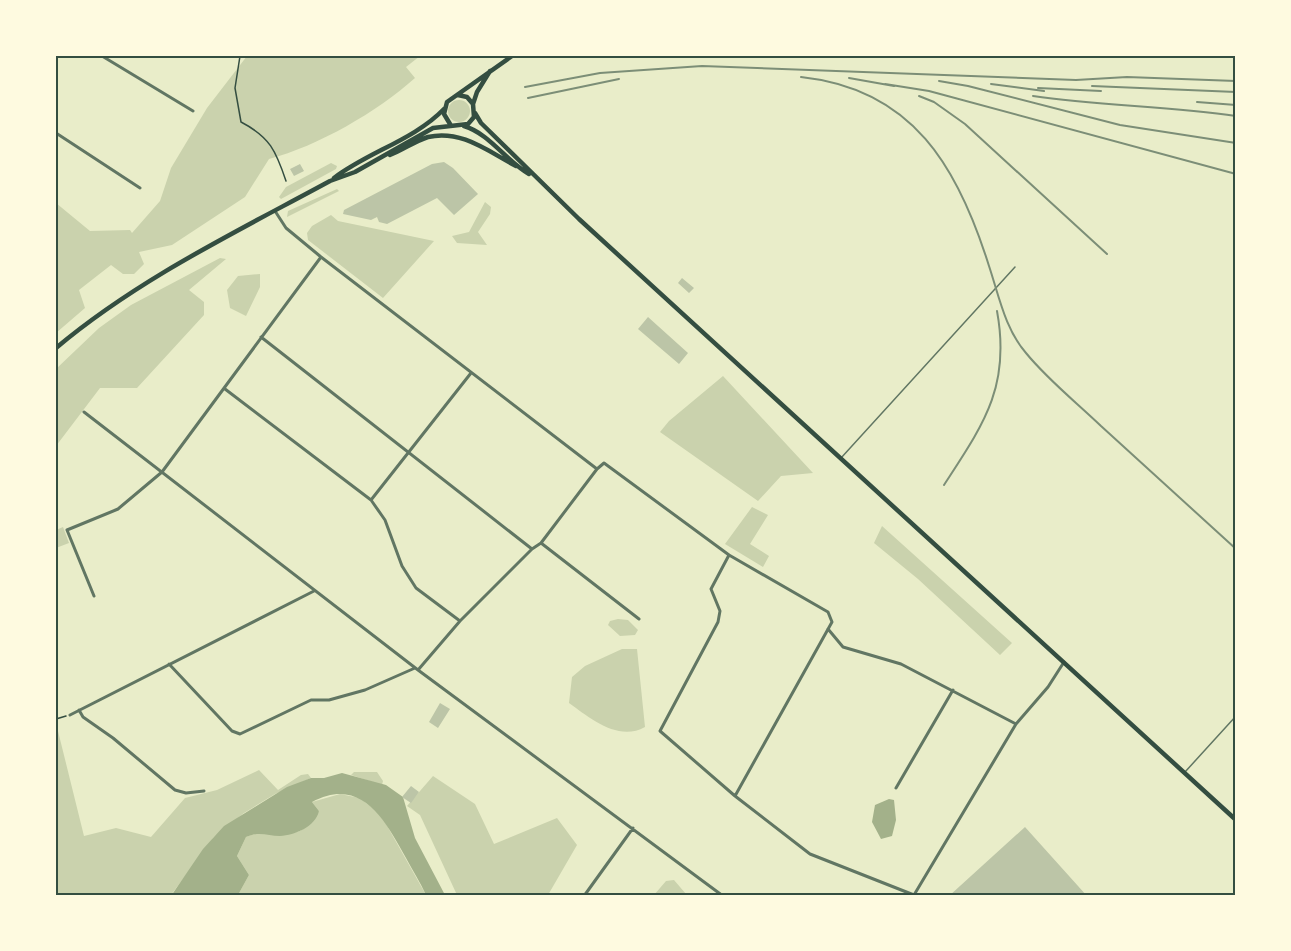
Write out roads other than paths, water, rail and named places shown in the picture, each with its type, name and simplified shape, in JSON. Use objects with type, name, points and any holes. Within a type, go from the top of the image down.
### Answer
[{"type":"main road","points":[[330,181],[352,164],[430,121],[444,109],[450,99],[512,56]]},
{"type":"main road","points":[[473,104],[479,87],[490,71]]},
{"type":"main road","points":[[458,95],[467,97],[473,104],[481,123],[532,175],[1236,820]]},
{"type":"main road","points":[[444,109],[445,118],[450,124]]},
{"type":"main road","points":[[464,126],[471,121],[475,113]]},
{"type":"main road","points":[[381,157],[433,128],[450,124],[464,126],[479,133],[516,166]]},
{"type":"main road","points":[[56,348],[97,315],[150,280],[330,181],[426,138],[449,136],[480,146],[532,175]]},
{"type":"street","points":[[102,56],[193,111]]},
{"type":"street","points":[[56,133],[140,188]]},
{"type":"street","points":[[275,211],[286,228],[321,257],[597,469]]},
{"type":"street","points":[[94,596],[67,530],[118,509],[162,472],[321,257]]},
{"type":"street","points":[[261,337],[407,454],[532,549]]},
{"type":"street","points":[[371,500],[471,373]]},
{"type":"street","points":[[225,389],[371,500],[385,520],[402,566],[416,588],[460,621]]},
{"type":"street","points":[[84,412],[416,669],[723,896]]},
{"type":"street","points":[[169,664],[232,730],[240,734],[311,700],[329,700],[365,690],[416,669],[460,621],[532,549],[541,543],[604,463],[729,555],[828,612],[832,622],[735,796]]},
{"type":"street","points":[[541,543],[639,619]]},
{"type":"street","points":[[729,555],[711,588],[720,611],[718,622],[660,731],[735,796],[810,854],[914,895],[1016,724],[1048,687],[1064,662]]},
{"type":"street","points":[[70,715],[314,591]]},
{"type":"street","points":[[828,629],[843,647],[901,664],[1016,724]]},
{"type":"street","points":[[896,788],[953,690]]},
{"type":"street","points":[[79,710],[83,717],[113,738],[175,790],[186,793],[204,792]]},
{"type":"street","points":[[584,896],[633,828]]},
{"type":"lane","points":[[841,459],[1015,267]]},
{"type":"lane","points":[[1184,772],[1236,716]]},
{"type":"railway","points":[[525,87],[600,73],[702,66],[1076,80],[1127,77],[1236,81]]},
{"type":"railway","points":[[801,77],[840,85],[873,98],[902,116],[925,139],[945,166],[962,196],[977,230],[1003,312],[1019,344],[1053,382],[1236,549]]},
{"type":"railway","points":[[849,78],[894,86]]},
{"type":"railway","points":[[528,98],[619,79]]},
{"type":"railway","points":[[939,81],[968,86],[1120,125],[1236,143]]},
{"type":"railway","points":[[885,84],[929,91],[1236,174]]},
{"type":"railway","points":[[991,84],[1044,91]]},
{"type":"railway","points":[[1092,86],[1236,92]]},
{"type":"railway","points":[[1038,88],[1101,91]]},
{"type":"railway","points":[[919,96],[934,102],[965,124],[1107,254]]},
{"type":"railway","points":[[1033,96],[1236,116]]},
{"type":"railway","points":[[1197,102],[1236,105]]},
{"type":"railway","points":[[944,485],[982,424],[997,384],[1000,362],[997,311]]}]
